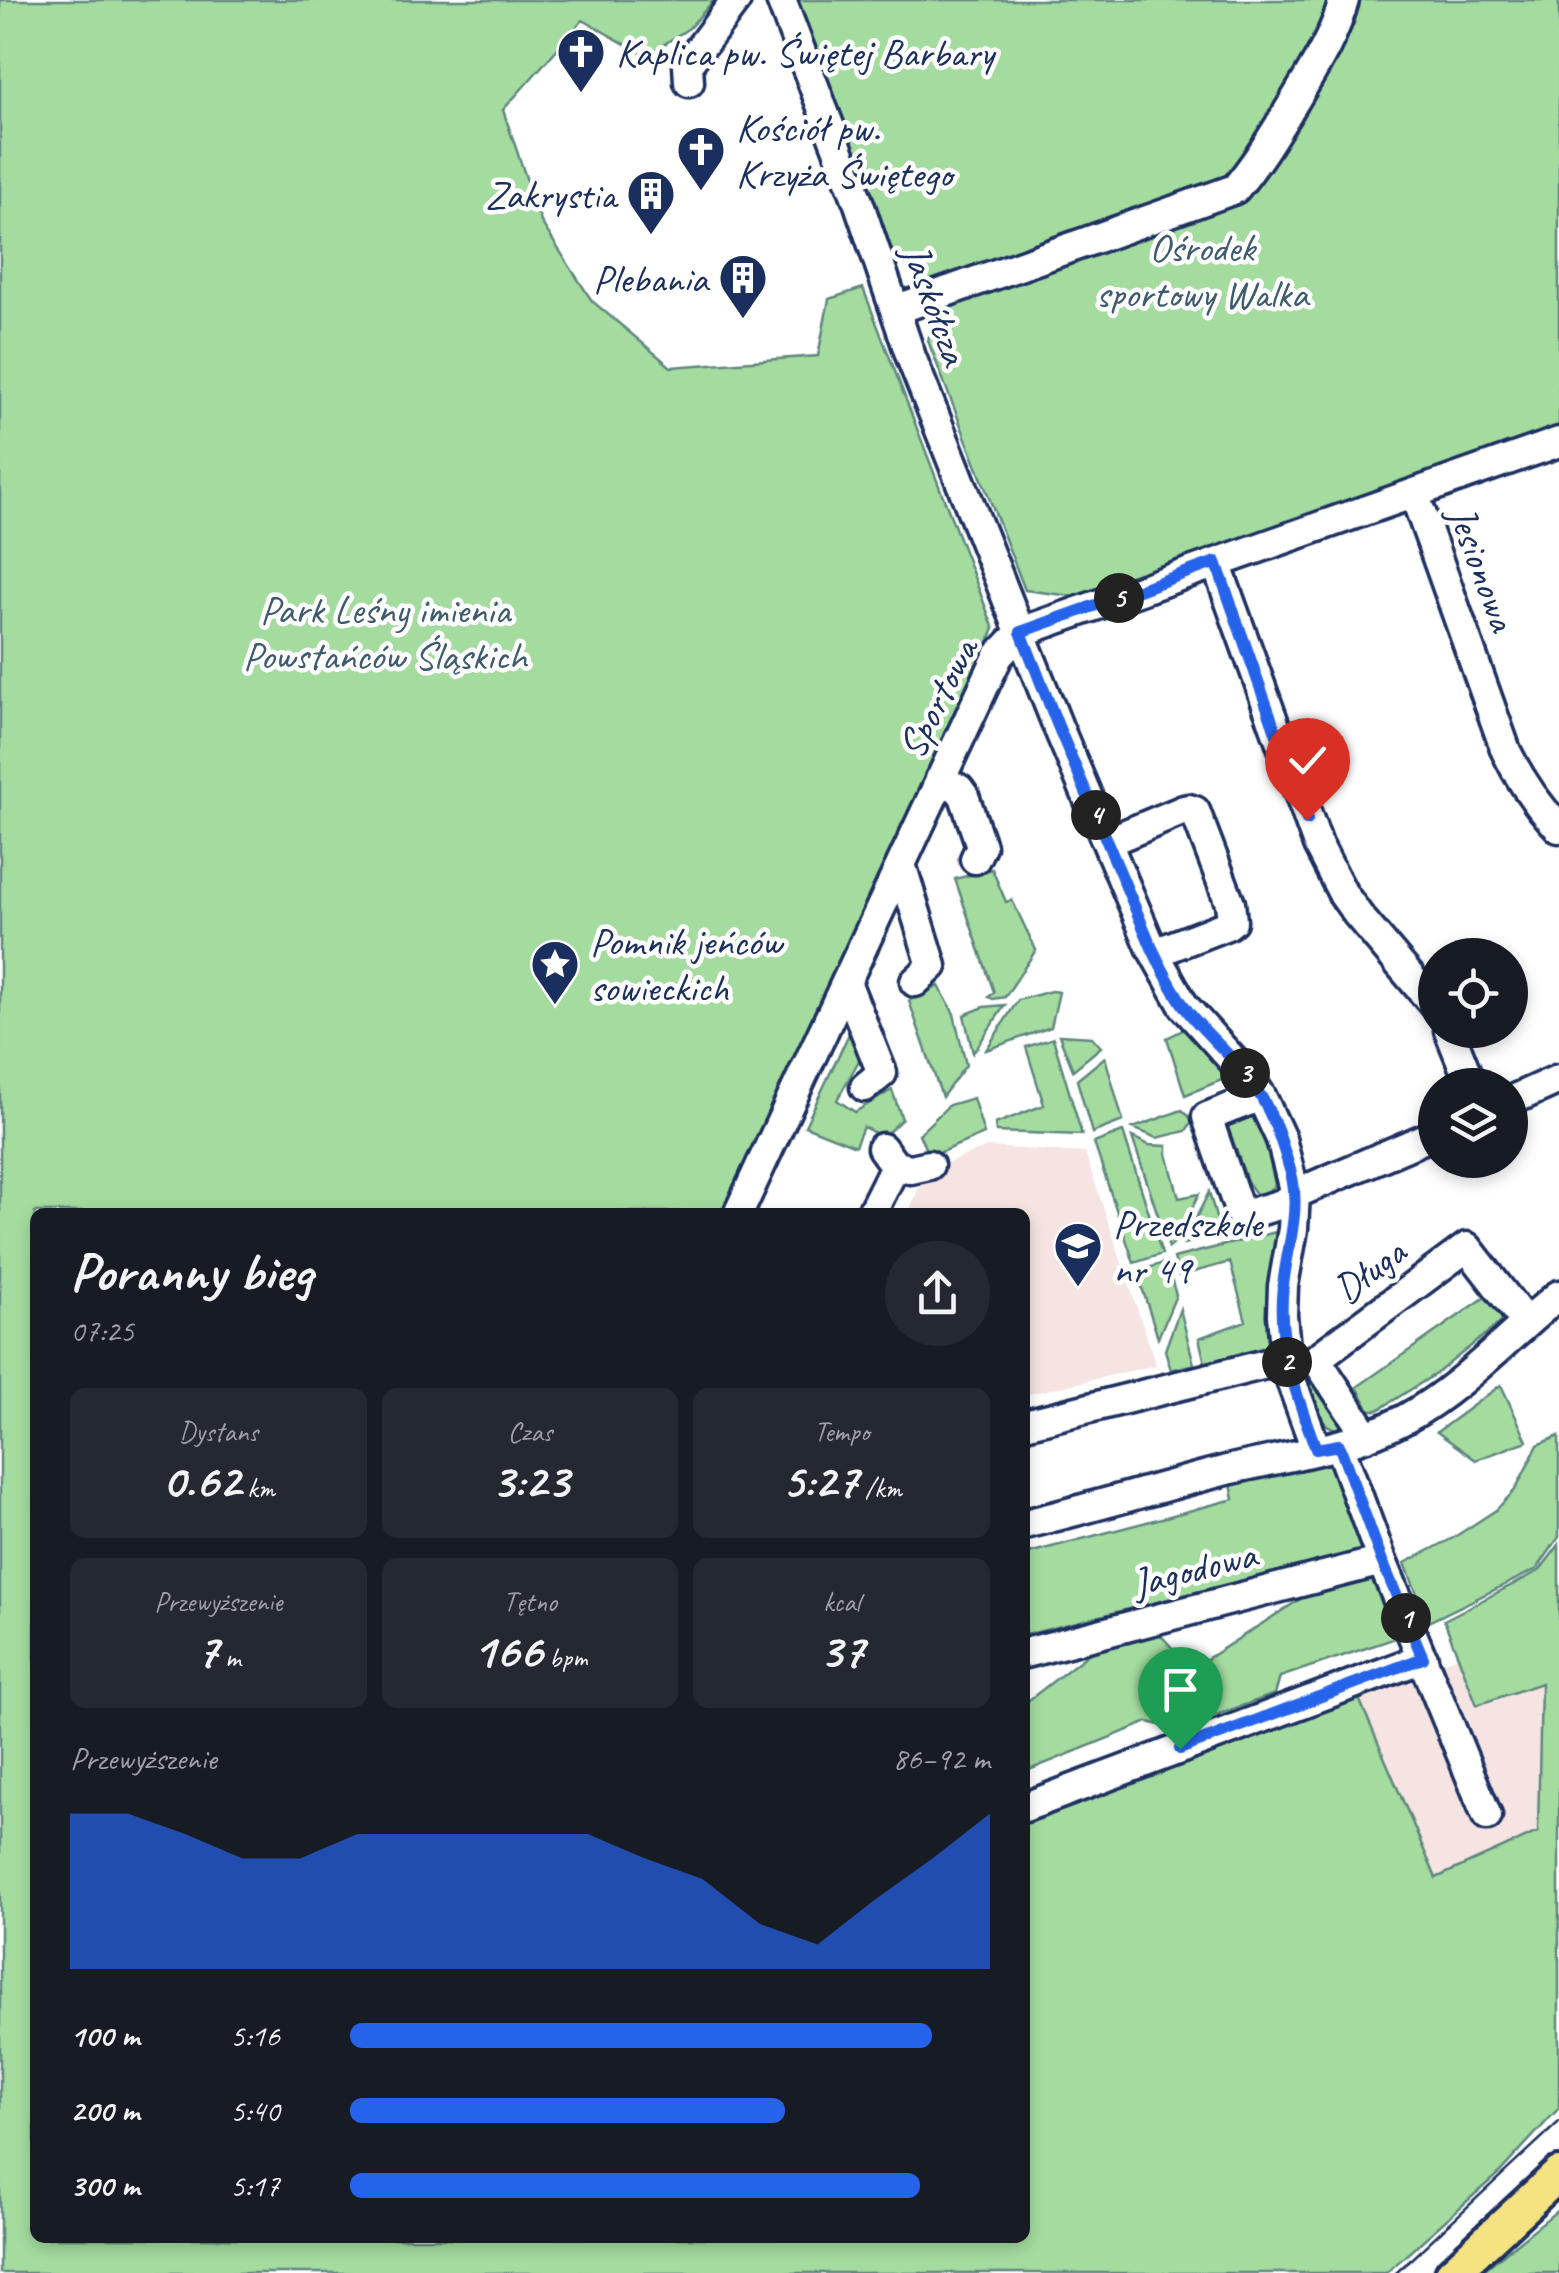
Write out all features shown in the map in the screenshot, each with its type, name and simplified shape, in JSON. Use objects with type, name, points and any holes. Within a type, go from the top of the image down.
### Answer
[{"type":"main road","points":[[1452,2273],[1559,2174]]},
{"type":"street","points":[[689,82],[688,64],[736,0]]},
{"type":"street","name":"Jaskółcza","points":[[782,0],[895,310],[1021,632],[1154,953],[1184,1006],[1249,1078],[1281,1139],[1295,1194],[1294,1229],[1283,1286],[1286,1359],[1382,1561],[1487,1816]]},
{"type":"street","points":[[895,310],[1235,190],[1300,92],[1336,28],[1344,0]]},
{"type":"street","name":"Sportowa","points":[[741,1208],[1000,655],[1021,632],[1559,442]]},
{"type":"street","name":"Jesionowa","points":[[1414,493],[1506,751],[1519,778],[1559,828]]},
{"type":"street","points":[[1216,562],[1318,845],[1358,916],[1418,986]]},
{"type":"street","points":[[940,779],[959,788],[964,796],[981,846],[975,859]]},
{"type":"street","points":[[1107,842],[1184,810],[1195,812],[1230,903],[1232,921],[1154,953]]},
{"type":"street","points":[[900,864],[932,966],[915,982]]},
{"type":"street","points":[[846,982],[882,1074],[865,1087]]},
{"type":"street","points":[[1528,1092],[1559,1079]]},
{"type":"street","points":[[1261,1096],[1207,1117],[1241,1216],[1282,1204],[1295,1194],[1418,1141]]},
{"type":"street","points":[[873,1208],[888,1157],[911,1169],[929,1165]]},
{"type":"street","name":"Długa","points":[[1367,1436],[1316,1359],[1467,1248],[1526,1323]]},
{"type":"street","points":[[1030,1523],[1367,1436],[1424,1408],[1559,1295]]},
{"type":"street","points":[[1030,1423],[1286,1359]]},
{"type":"street","name":"Jagodowa","points":[[1030,1653],[1382,1561]]},
{"type":"street","points":[[1030,1805],[1423,1658]]},
{"type":"shaded area","name":"Przedszkole nr 49","points":[[987,1147],[1085,1153],[1156,1365],[1030,1394],[1030,1208],[911,1208],[925,1172]]},
{"type":"shaded area","points":[[1458,1656],[1477,1705],[1542,1682],[1539,1832],[1436,1878],[1358,1696]]},
{"type":"green space","name":"Park Leśny imienia Powstańców Śląskich","points":[[0,0],[714,0],[689,28],[646,56],[583,20],[503,110],[541,222],[592,301],[671,367],[818,356],[829,299],[863,288],[994,629],[730,1208],[30,1208],[30,2243],[1030,2243],[1030,1813],[1358,1696],[1436,1878],[1538,1832],[1541,1683],[1477,1705],[1444,1620],[1539,1571],[1559,1545],[1559,2108],[1500,2172],[1386,2273],[0,2273]]},
{"type":"green space","name":"Ośrodek sportowy Walka","points":[[794,0],[1559,0],[1559,431],[1087,598],[1025,590],[928,341],[935,312],[922,275],[895,259]]},
{"type":"green space","points":[[992,869],[1006,902],[1012,900],[1036,950],[1005,997],[993,999],[989,997],[994,992],[955,879]]},
{"type":"green space","points":[[939,986],[954,1014],[966,1065],[942,1097],[909,1001]]},
{"type":"green space","points":[[1059,992],[1051,1027],[986,1050],[1018,1000]]},
{"type":"green space","points":[[1005,1005],[973,1053],[964,1015],[984,1007]]},
{"type":"green space","points":[[856,1019],[867,1046],[837,1100],[855,1112],[892,1090],[902,1119],[883,1137],[863,1127],[855,1146],[805,1126]]},
{"type":"green space","points":[[1185,1029],[1216,1064],[1234,1075],[1185,1095],[1167,1038]]},
{"type":"green space","points":[[1059,1035],[1092,1037],[1101,1047],[1073,1070]]},
{"type":"green space","points":[[1053,1038],[1082,1135],[996,1132],[995,1124],[1044,1105],[1026,1047]]},
{"type":"green space","points":[[1105,1057],[1123,1121],[1092,1133],[1077,1080]]},
{"type":"green space","points":[[973,1098],[984,1134],[929,1157],[919,1134],[949,1105]]},
{"type":"green space","points":[[1182,1110],[1193,1120],[1186,1131],[1157,1138],[1133,1128]]},
{"type":"green space","points":[[1251,1110],[1267,1149],[1275,1185],[1256,1194],[1247,1181],[1227,1124]]},
{"type":"green space","points":[[1123,1132],[1162,1254],[1134,1263],[1094,1143]]},
{"type":"green space","points":[[1132,1137],[1149,1145],[1167,1146],[1179,1198],[1199,1194],[1169,1248]]},
{"type":"green space","points":[[1209,1192],[1219,1228],[1266,1215],[1268,1222],[1183,1244]]},
{"type":"green space","points":[[1276,1232],[1280,1236],[1273,1346],[1205,1363],[1199,1338],[1246,1321],[1230,1262],[1179,1276],[1174,1258]]},
{"type":"green space","points":[[1166,1262],[1176,1295],[1158,1338],[1137,1272]]},
{"type":"green space","points":[[1491,1293],[1504,1312],[1501,1322],[1437,1373],[1378,1410],[1370,1410],[1357,1387]]},
{"type":"green space","points":[[1180,1309],[1194,1364],[1171,1370],[1165,1350]]},
{"type":"green space","points":[[1314,1364],[1352,1423],[1344,1430],[1325,1424],[1313,1407],[1303,1366]]},
{"type":"green space","points":[[1501,1385],[1527,1441],[1476,1460],[1437,1432]]},
{"type":"green space","points":[[1559,1436],[1559,1537],[1537,1569],[1428,1622],[1405,1563],[1496,1510],[1515,1490],[1538,1445]]},
{"type":"green space","points":[[1330,1456],[1368,1552],[1030,1634],[1030,1553],[1234,1499],[1230,1479]]},
{"type":"green space","points":[[1376,1570],[1402,1636],[1280,1677],[1275,1694],[1177,1729],[1148,1722],[1030,1770],[1030,1699],[1118,1631],[1151,1624],[1191,1669],[1338,1575]]},
{"type":"green space","points":[[1559,2209],[1559,2273],[1480,2273]]},
{"type":"tram line","points":[[1396,2273],[1559,2122]]},
{"type":"place","name":"Kaplica pw. Świętej Barbary","points":[[581,94]]},
{"type":"place","name":"Kościół pw. Krzyża Świętego","points":[[701,192]]},
{"type":"place","name":"Zakrystia","points":[[651,236]]},
{"type":"place","name":"Plebania","points":[[743,320]]},
{"type":"place","name":"Pomnik jeńców sowieckich","points":[[555,1006]]},
{"type":"place","name":"Przedszkole nr 49","points":[[1078,1288]]},
{"type":"route","points":[[1180,1749],[1423,1658],[1339,1445],[1316,1449],[1288,1369],[1283,1286],[1294,1229],[1295,1194],[1281,1139],[1249,1078],[1192,1016],[1167,978],[1021,632],[1216,562],[1307,820]]}]
